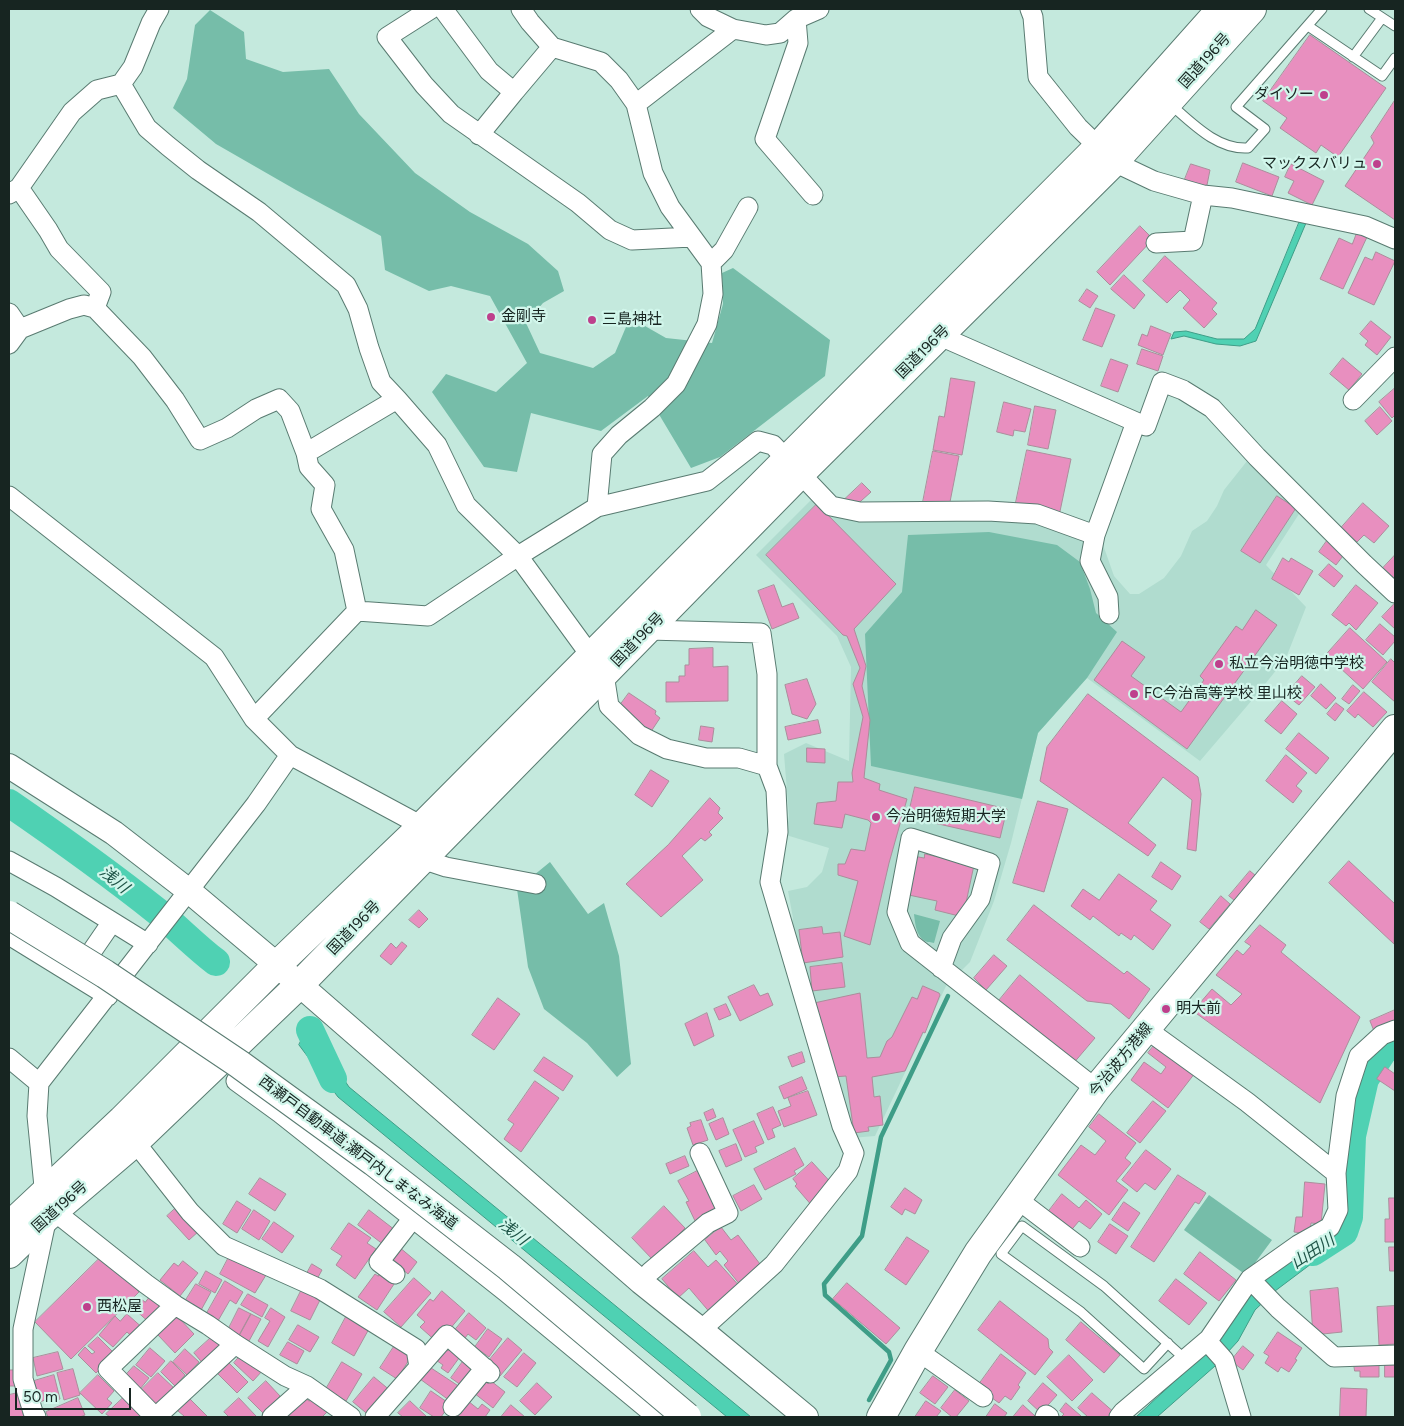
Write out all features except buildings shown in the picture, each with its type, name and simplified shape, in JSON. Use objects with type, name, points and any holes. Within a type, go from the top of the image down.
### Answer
[{"type":"main road","name":"国道196号","points":[[9,1254],[122,1120],[277,965],[422,826],[598,665],[648,630],[793,467],[940,336],[1106,155],[1221,9]]},
{"type":"main road","name":"国道196号","points":[[9,1226],[49,1207],[135,1142],[299,985],[422,859],[598,665],[793,467],[1106,155],[1168,102],[1252,9]]},
{"type":"main road","name":"今治波方港線","points":[[881,1417],[918,1350],[993,1248],[1017,1199],[1096,1089],[1395,728]]},
{"type":"main road","name":"西瀬戸自動車道;瀬戸内しまなみ海道","points":[[9,915],[105,974],[239,1064],[374,1162],[509,1267],[687,1417]]},
{"type":"street","points":[[95,308],[101,292],[59,249],[48,230],[14,191],[72,112],[97,90],[121,84],[133,68],[159,9]]},
{"type":"street","points":[[431,9],[387,37],[424,85],[452,114],[479,135],[578,203],[610,230],[632,240],[692,237]]},
{"type":"street","points":[[443,9],[489,72],[514,92]]},
{"type":"street","points":[[521,9],[552,47],[601,62],[619,80],[636,104],[653,173],[670,207],[711,263],[714,294],[707,324],[676,384],[652,408],[619,435],[602,454],[598,507]]},
{"type":"street","points":[[700,9],[708,17],[734,29],[766,35],[780,33],[796,19],[819,9]]},
{"type":"street","points":[[1030,9],[1033,17],[1038,77],[1078,127],[1106,155],[1154,180],[1203,195],[1232,198],[1366,226],[1395,239]]},
{"type":"street","points":[[796,19],[798,43],[765,139],[813,195]]},
{"type":"street","points":[[636,104],[734,29]]},
{"type":"street","points":[[479,135],[552,47]]},
{"type":"street","points":[[121,84],[147,128],[198,170],[258,212],[346,285],[358,309],[368,348],[381,382],[437,445],[466,505],[518,556],[598,665],[609,706],[639,735],[667,748],[706,758],[739,758],[766,766]]},
{"type":"street","points":[[1156,243],[1193,241],[1203,195]]},
{"type":"street","points":[[711,263],[724,250],[748,207]]},
{"type":"street","points":[[9,313],[15,336],[69,309],[84,305],[95,308],[142,357],[175,400],[200,440],[227,428],[256,408],[279,399],[290,411],[306,453],[309,467],[325,485],[321,509],[344,550],[357,611]]},
{"type":"street","points":[[940,336],[1146,426],[1162,382],[1183,390],[1212,408],[1264,464],[1357,558],[1395,593]]},
{"type":"street","points":[[1352,400],[1395,356]]},
{"type":"street","points":[[306,453],[397,399]]},
{"type":"street","points":[[1109,614],[1108,597],[1090,561],[1095,535],[1136,422]]},
{"type":"street","points":[[357,611],[428,616],[518,556],[598,507],[706,481],[758,440],[773,445],[831,506],[860,512],[988,511],[1036,514],[1095,535]]},
{"type":"street","points":[[9,496],[214,658],[254,719],[290,755],[422,826]]},
{"type":"street","points":[[254,719],[357,611]]},
{"type":"street","points":[[648,630],[760,633],[767,674],[766,766],[776,790],[778,832],[770,882],[842,1126],[854,1154],[848,1171],[774,1264],[701,1330]]},
{"type":"street","points":[[36,1417],[32,1412],[23,1379],[23,1329],[49,1207],[37,1116],[39,1083],[256,804],[290,755]]},
{"type":"street","points":[[9,766],[114,833],[189,891],[277,965],[641,1282],[806,1417]]},
{"type":"street","points":[[941,968],[952,938],[980,899],[990,863],[911,838],[896,912],[910,942],[941,968],[1096,1089]]},
{"type":"street","points":[[422,859],[446,867],[536,884]]},
{"type":"street","points":[[9,861],[148,944]]},
{"type":"street","points":[[75,975],[112,922]]},
{"type":"street","points":[[9,935],[108,996]]},
{"type":"street","points":[[1146,1029],[1254,1108],[1336,1173]]},
{"type":"street","points":[[1119,1417],[1207,1341],[1250,1279],[1298,1245],[1330,1227],[1338,1210],[1336,1173],[1346,1096],[1359,1056],[1382,1035],[1395,1030]]},
{"type":"street","points":[[9,1058],[39,1083]]},
{"type":"street","points":[[236,1081],[280,1113],[506,1292],[657,1417]]},
{"type":"street","points":[[135,1142],[190,1212],[224,1246],[320,1289],[416,1349],[418,1368]]},
{"type":"street","points":[[641,1282],[650,1272],[708,1223],[728,1213],[700,1153]]},
{"type":"street","points":[[1017,1199],[1080,1247]]},
{"type":"street","points":[[49,1207],[175,1305],[285,1376],[307,1386],[351,1417]]},
{"type":"street","points":[[394,1274],[378,1262],[413,1218]]},
{"type":"street","points":[[1250,1279],[1278,1308],[1334,1356],[1395,1355]]},
{"type":"street","points":[[175,1305],[108,1369],[155,1417],[235,1344]]},
{"type":"street","points":[[375,1417],[447,1335],[488,1370],[453,1407]]},
{"type":"street","points":[[1207,1341],[1224,1360],[1241,1417]]},
{"type":"street","points":[[918,1350],[983,1398]]},
{"type":"street","points":[[272,1417],[307,1386]]},
{"type":"street","points":[[1045,1417],[1046,1415],[1049,1417]]},
{"type":"lane","points":[[1168,102],[1217,141],[1239,149],[1248,148],[1265,129],[1236,108],[1322,9]]},
{"type":"lane","points":[[1368,9],[1395,26]]},
{"type":"lane","points":[[1353,57],[1382,18]]},
{"type":"lane","points":[[1308,26],[1382,76],[1395,58]]},
{"type":"lane","points":[[1386,71],[1395,77]]},
{"type":"lane","points":[[1168,1343],[1144,1369],[1081,1312],[993,1248],[1022,1226],[1104,1286],[1168,1343],[1185,1359]]},
{"type":"shaded area","points":[[210,10],[244,32],[246,59],[283,72],[329,69],[359,114],[415,173],[470,212],[528,244],[558,271],[564,291],[543,303],[526,323],[540,353],[593,368],[615,353],[626,327],[645,326],[666,338],[712,343],[723,304],[722,273],[733,268],[830,340],[825,376],[720,457],[691,468],[648,396],[601,431],[531,413],[517,472],[484,467],[432,392],[446,374],[496,392],[527,363],[490,296],[451,286],[429,291],[385,270],[381,236],[216,144],[173,108],[187,79],[195,25]]},
{"type":"shaded area","points":[[1251,456],[1308,500],[1266,565],[1306,607],[1286,658],[1200,761],[1087,678],[1038,733],[1011,843],[994,901],[970,962],[946,986],[875,1136],[851,1138],[791,933],[793,918],[788,891],[807,887],[822,872],[829,848],[786,835],[789,816],[784,754],[806,743],[849,761],[851,667],[837,636],[756,555],[814,497],[842,519],[1038,518],[1101,539],[1114,576],[1130,594],[1139,594],[1164,578],[1181,556],[1192,531],[1207,521],[1217,506],[1224,490]]},
{"type":"shaded area","points":[[989,532],[1057,545],[1080,562],[1096,613],[1117,632],[1087,678],[1038,733],[1022,799],[871,766],[865,634],[902,592],[908,535]]},
{"type":"shaded area","points":[[550,862],[588,914],[604,903],[619,956],[631,1064],[617,1077],[587,1043],[544,1009],[528,967],[517,889]]},
{"type":"shaded area","points":[[914,914],[940,921],[934,943],[926,942],[922,939],[916,929]]},
{"type":"shaded area","points":[[1209,1195],[1272,1240],[1246,1275],[1184,1230]]},
{"type":"water","points":[[1301,218],[1307,218],[1306,223],[1256,341],[1240,346],[1216,344],[1184,336],[1171,339],[1174,332],[1186,331],[1217,339],[1244,339],[1255,329]]},
{"type":"water","points":[[303,1037],[328,1053],[349,1087],[751,1417],[727,1417],[338,1097],[299,1045]]},
{"type":"water","points":[[1340,1226],[1347,1237],[1275,1291],[1255,1310],[1238,1341],[1215,1366],[1157,1417],[1136,1417],[1189,1368],[1250,1295],[1275,1270]]},
{"type":"waterway","name":"浅川","points":[[9,803],[140,898],[216,962]]},
{"type":"waterway","points":[[869,1400],[891,1360],[889,1352],[825,1295],[824,1284],[862,1236],[881,1137],[948,996]]},
{"type":"waterway","name":"浅川","points":[[310,1030],[333,1079]]},
{"type":"waterway","name":"山田川","points":[[1313,1252],[1344,1232],[1349,1217],[1352,1136],[1365,1079],[1384,1050],[1395,1045]]},
{"type":"place","name":"ダイソー","points":[[1324,95]]},
{"type":"place","name":"マックスバリュ","points":[[1377,164]]},
{"type":"place","name":"金剛寺","points":[[491,317]]},
{"type":"place","name":"三島神社","points":[[592,320]]},
{"type":"place","name":"私立今治明徳中学校","points":[[1219,664]]},
{"type":"place","name":"FC今治高等学校 里山校","points":[[1134,694]]},
{"type":"place","name":"今治明徳短期大学","points":[[876,817]]},
{"type":"place","name":"明大前","points":[[1166,1009]]},
{"type":"place","name":"西松屋","points":[[87,1307]]}]
